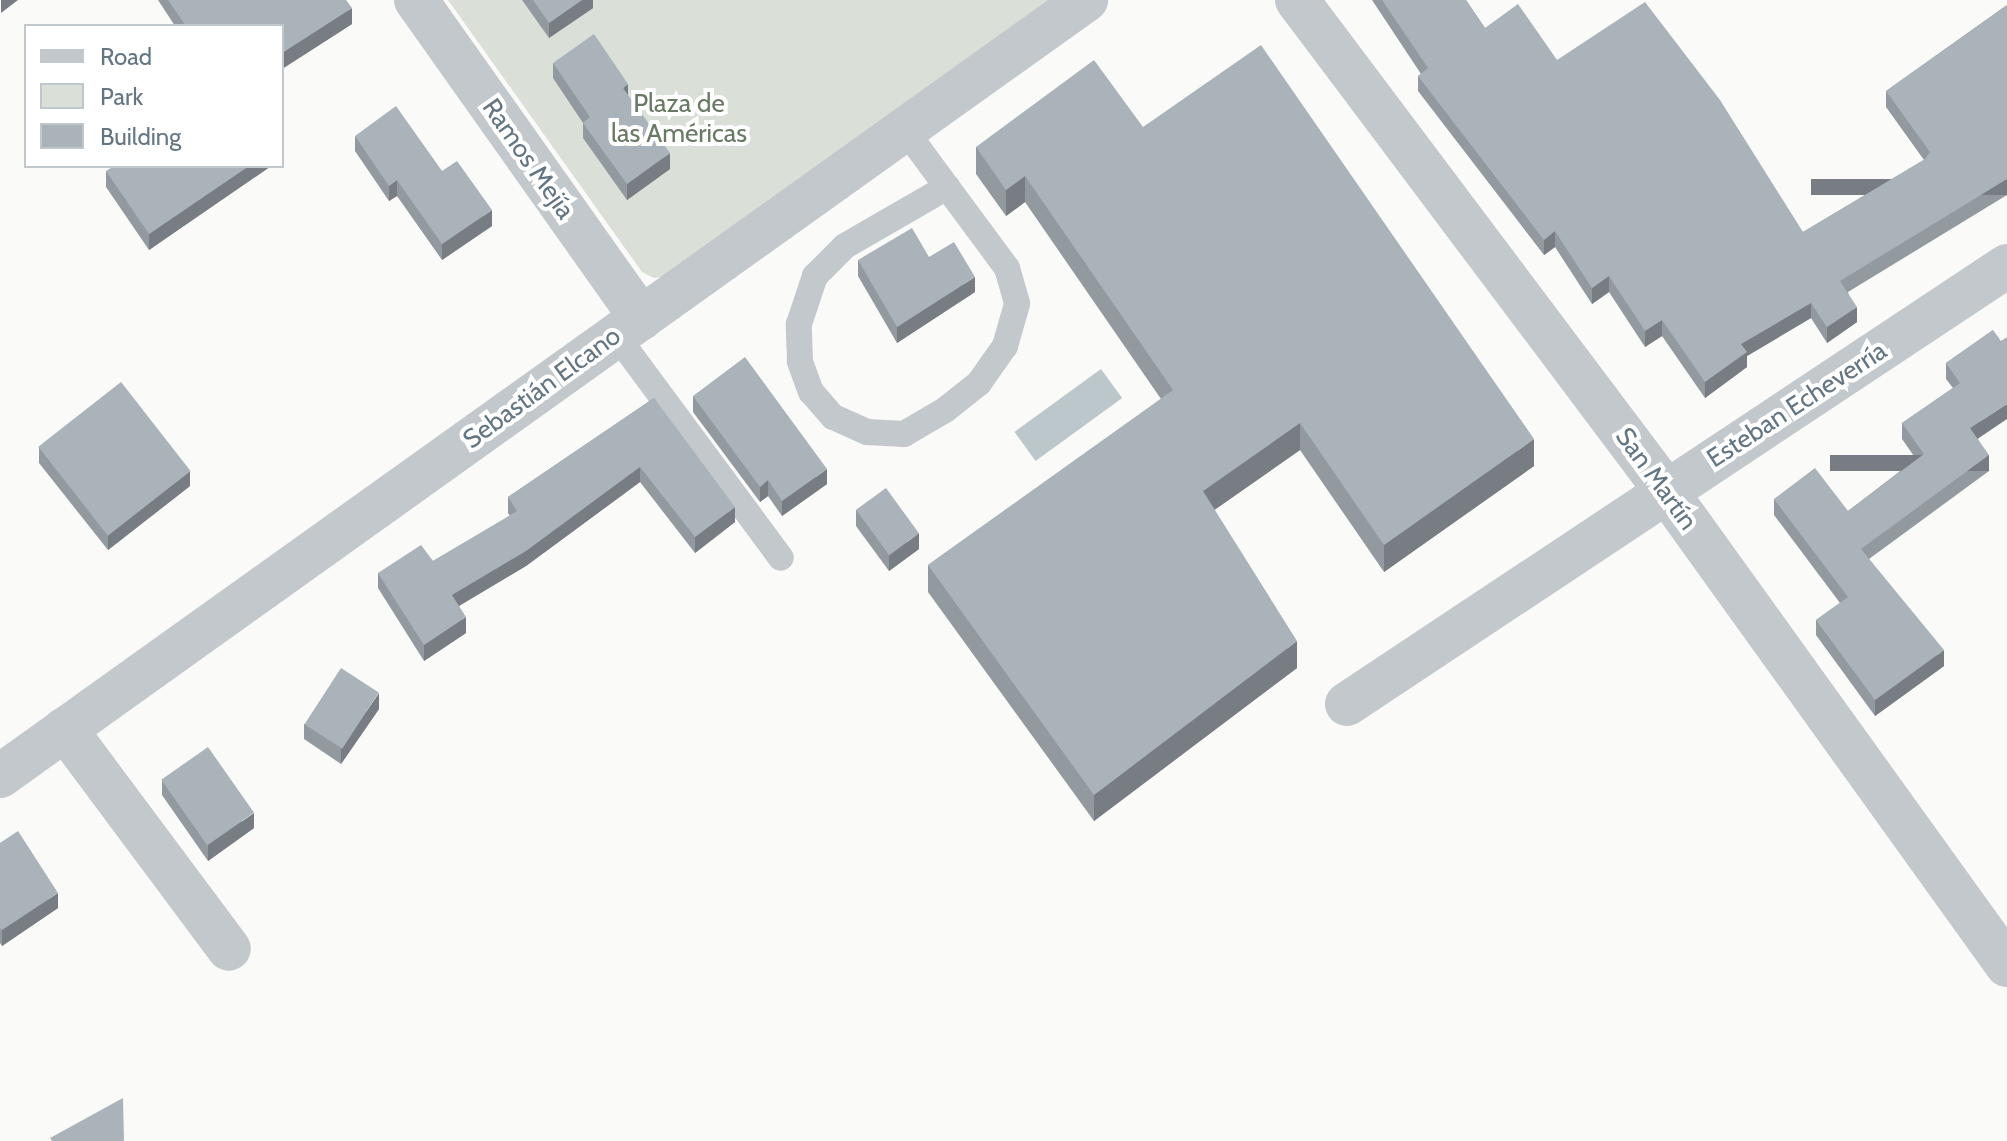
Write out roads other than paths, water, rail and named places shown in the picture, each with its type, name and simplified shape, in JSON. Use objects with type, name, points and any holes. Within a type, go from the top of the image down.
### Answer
[{"type":"street","name":"Ramos Mejía","points":[[416,0],[629,326]]},
{"type":"street","name":"Sebastián Elcano","points":[[0,776],[1086,0]]},
{"type":"street","name":"San Martín","points":[[1297,0],[1666,491],[2007,965]]},
{"type":"street","name":"Esteban Echeverría","points":[[1347,704],[2007,266]]},
{"type":"street","points":[[65,729],[229,949]]},
{"type":"lane","points":[[905,130],[1007,268],[1017,304],[1005,346],[979,383],[945,410],[904,434],[867,432],[833,417],[811,392],[800,361],[799,324],[815,276],[845,246],[947,187]]},
{"type":"lane","points":[[629,326],[781,558]]},
{"type":"park label","name":"Plaza de las Américas","points":[[679,119]]}]
